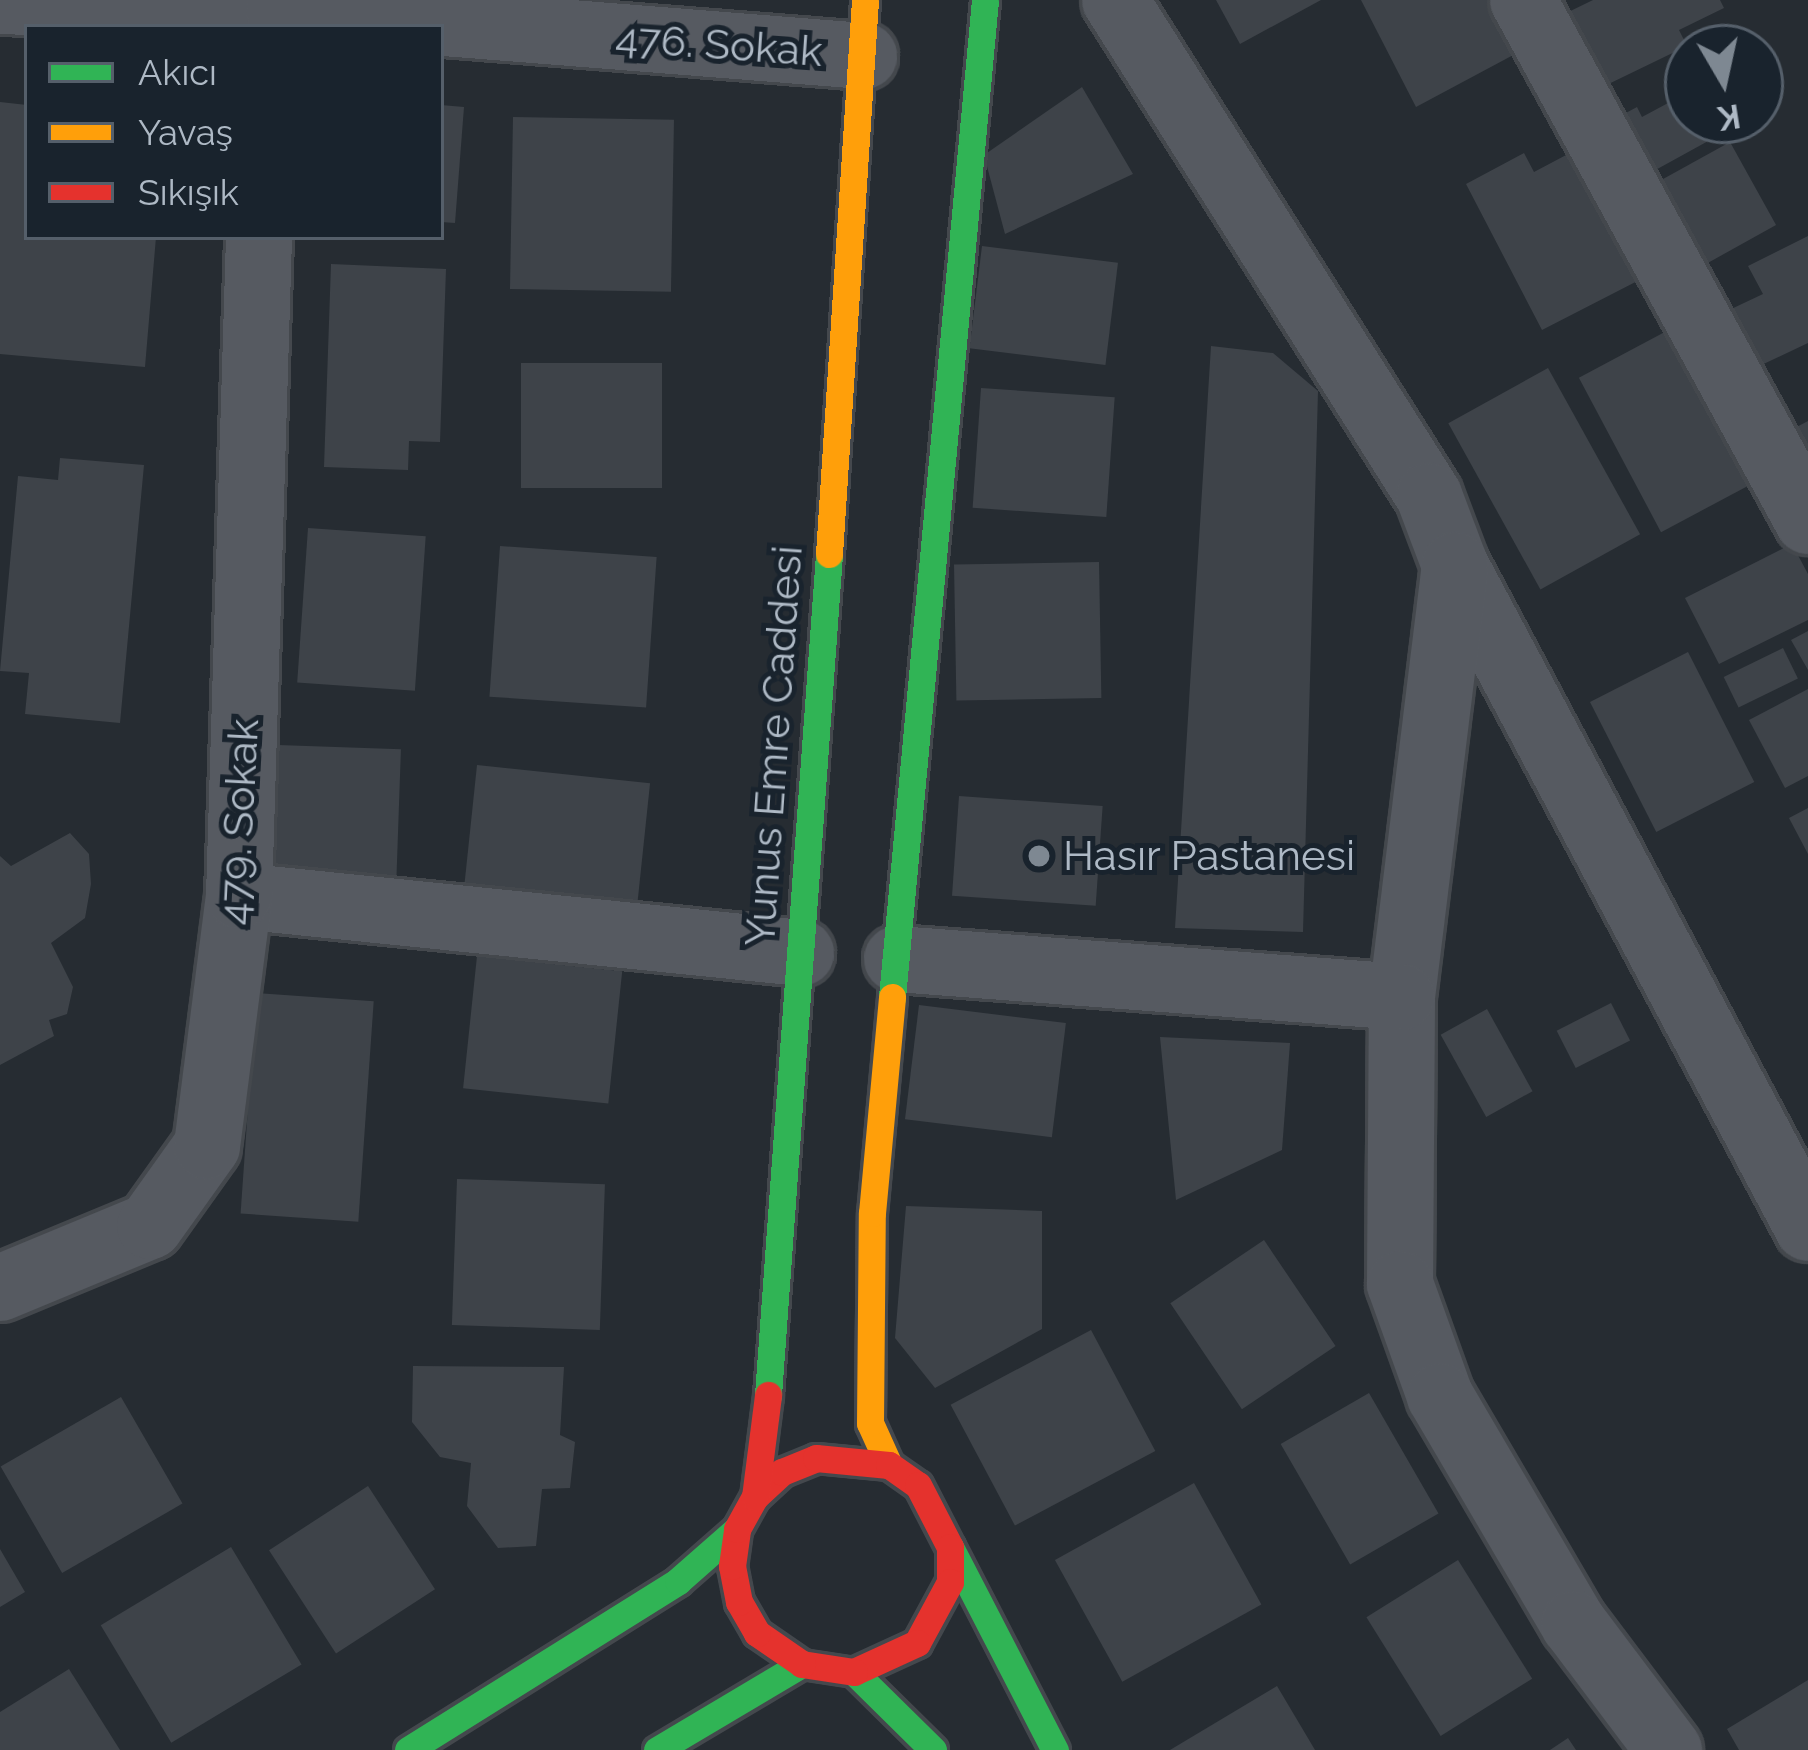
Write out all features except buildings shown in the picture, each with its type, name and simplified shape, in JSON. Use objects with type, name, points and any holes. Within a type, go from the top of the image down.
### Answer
[{"type":"main road","points":[[985,0],[872,1213],[870,1423],[889,1465],[939,1513],[950,1547],[1055,1750]]},
{"type":"main road","name":"Yunus Emre Caddesi","points":[[754,1497],[782,1279],[864,28]]},
{"type":"main road","points":[[408,1750],[678,1581],[737,1529],[754,1497],[782,1472],[817,1458],[889,1465]]},
{"type":"main road","points":[[737,1529],[739,1602],[757,1633],[802,1664],[854,1672],[917,1642],[950,1582],[950,1547]]},
{"type":"main road","points":[[657,1750],[802,1664]]},
{"type":"main road","points":[[854,1672],[934,1750]]},
{"type":"street","points":[[1115,0],[1429,496],[1455,565],[1808,1228]]},
{"type":"street","points":[[1523,0],[1808,521]]},
{"type":"street","name":"476. Sokak","points":[[0,1],[278,19],[864,28]]},
{"type":"street","name":"479. Sokak","points":[[0,1288],[150,1226],[207,1146],[239,896],[259,240]]},
{"type":"street","points":[[1455,565],[1402,997],[1400,1284],[1440,1396],[1574,1624],[1669,1750]]},
{"type":"street","points":[[239,896],[801,953]]},
{"type":"street","points":[[896,959],[1402,997]]},
{"type":"traffic: fast","points":[[892,997],[985,0]]},
{"type":"traffic: fast","points":[[768,1395],[829,554]]},
{"type":"traffic: fast","points":[[408,1750],[678,1581],[737,1529]]},
{"type":"traffic: fast","points":[[950,1547],[1055,1750]]},
{"type":"traffic: fast","points":[[657,1750],[802,1664]]},
{"type":"traffic: fast","points":[[854,1672],[933,1750]]},
{"type":"traffic: slow","points":[[829,554],[865,0]]},
{"type":"traffic: slow","points":[[889,1465],[870,1423],[872,1213],[892,997]]},
{"type":"traffic: jam","points":[[755,1497],[782,1472],[816,1458],[889,1465],[918,1485],[950,1547],[950,1582],[917,1643],[854,1672],[802,1664],[757,1633],[739,1602],[732,1566],[737,1529],[755,1497],[768,1395]]},
{"type":"place","name":"Hasır Pastanesi","points":[[1039,856]]}]
